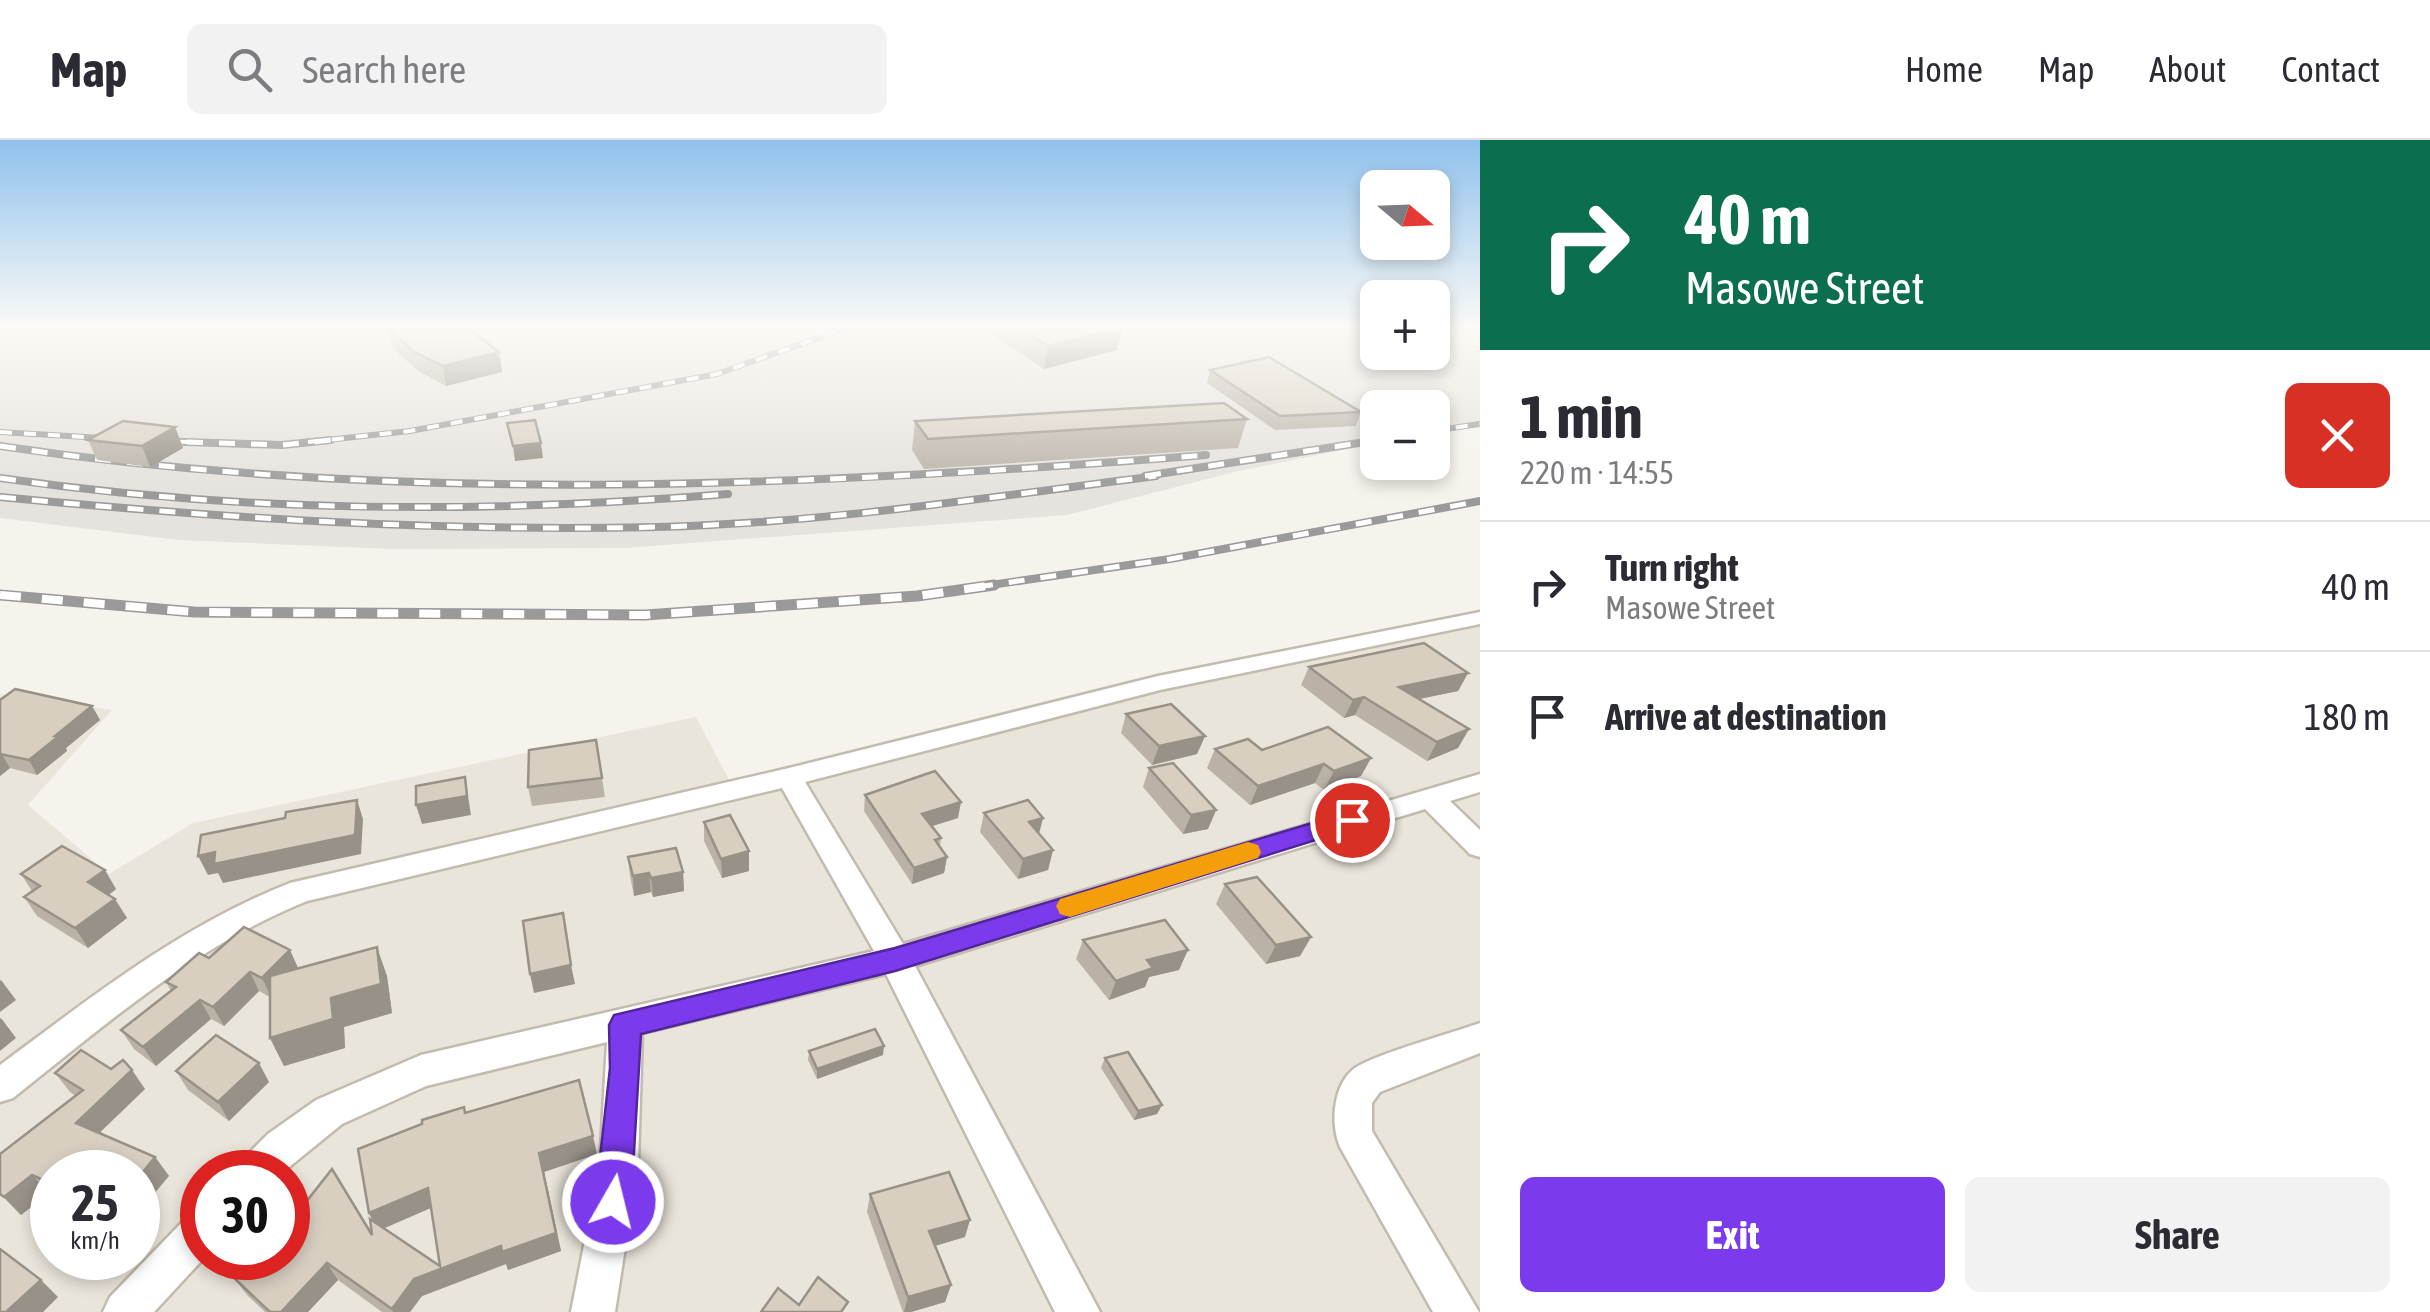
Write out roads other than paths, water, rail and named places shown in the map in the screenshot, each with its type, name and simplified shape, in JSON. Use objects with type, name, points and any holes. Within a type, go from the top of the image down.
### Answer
[{"type":"street","points":[[0,1086],[198,938],[261,904],[301,891],[790,777],[1158,683],[1480,618]]},
{"type":"street","points":[[790,777],[895,960],[1078,1312]]},
{"type":"street","points":[[277,1150],[329,1112],[421,1070],[895,960],[1480,783]]},
{"type":"street","points":[[1429,797],[1480,848]]},
{"type":"street","points":[[592,1312],[619,1164],[625,1025]]},
{"type":"street","points":[[1457,1312],[1353,1134],[1354,1100],[1367,1080],[1480,1038]]},
{"type":"street","points":[[132,1310],[180,1255]]},
{"type":"railway","points":[[308,442],[410,431],[670,383]]},
{"type":"railway","points":[[1450,428],[1480,424]]},
{"type":"railway","points":[[0,432],[120,439]]},
{"type":"railway","points":[[192,442],[155,441],[282,445],[331,440]]},
{"type":"railway","points":[[1145,476],[1360,443]]},
{"type":"railway","points":[[0,446],[150,465],[300,477],[602,485],[905,475],[1206,455]]},
{"type":"railway","points":[[0,497],[329,522],[658,527],[845,515],[1156,476]]},
{"type":"railway","points":[[0,478],[182,498],[363,507],[545,505],[728,494]]},
{"type":"railway","points":[[977,587],[1170,559],[1480,501]]},
{"type":"railway","points":[[0,595],[194,612],[645,615],[917,596],[994,585]]}]
